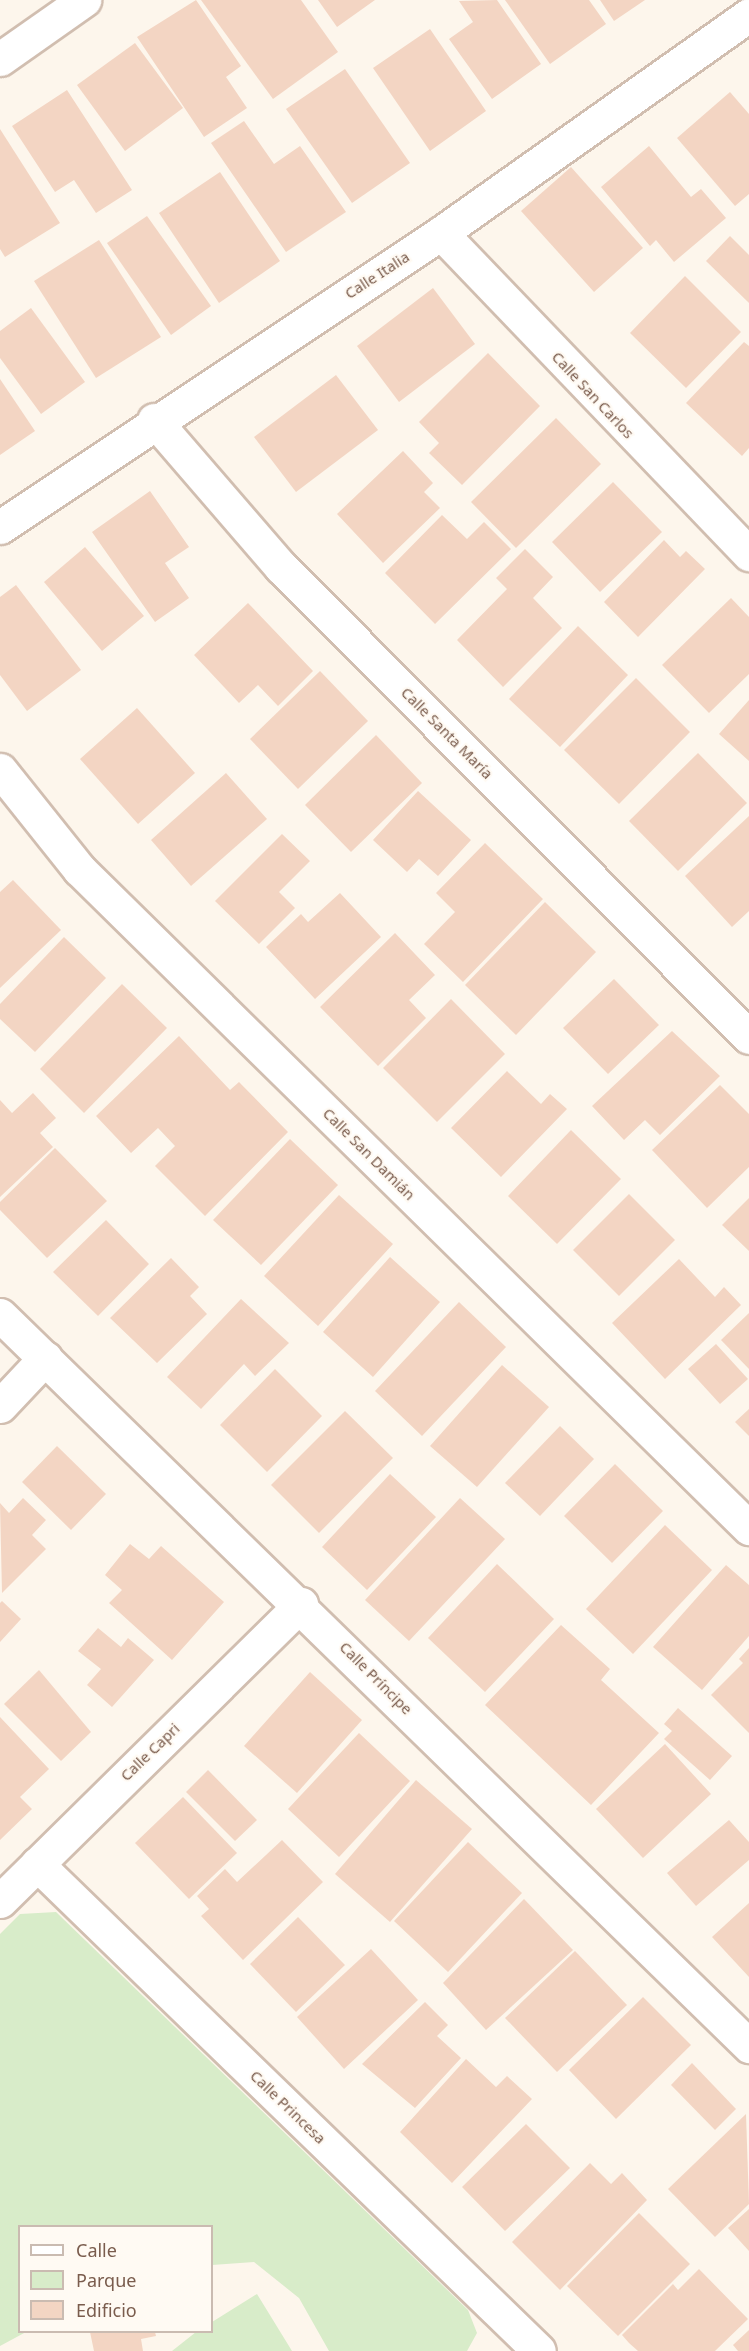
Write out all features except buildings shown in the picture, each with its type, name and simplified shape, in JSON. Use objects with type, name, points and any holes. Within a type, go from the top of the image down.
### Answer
[{"type":"street","points":[[0,59],[84,0]]},
{"type":"street","name":"Calle Italia","points":[[0,527],[154,420],[441,233],[745,25]]},
{"type":"street","name":"Calle San Carlos","points":[[441,233],[749,554]]},
{"type":"street","name":"Calle Santa María","points":[[154,420],[281,567],[749,1036]]},
{"type":"street","name":"Calle San Damián","points":[[0,770],[79,869],[749,1528]]},
{"type":"street","name":"Calle Príncipe","points":[[0,1315],[301,1604],[749,2046]]},
{"type":"street","points":[[0,1406],[45,1358]]},
{"type":"street","name":"Calle Capri","points":[[0,1900],[301,1604]]},
{"type":"street","name":"Calle Princesa","points":[[37,1864],[523,2346]]},
{"type":"green space","points":[[56,1912],[468,2310],[477,2333],[467,2351],[329,2351],[299,2298],[254,2262],[213,2265],[213,2225],[18,2225],[18,2333],[24,2333],[0,2346],[0,1934],[20,1914]]},
{"type":"green space","points":[[257,2294],[292,2351],[172,2351],[195,2333],[213,2333],[213,2321]]}]
